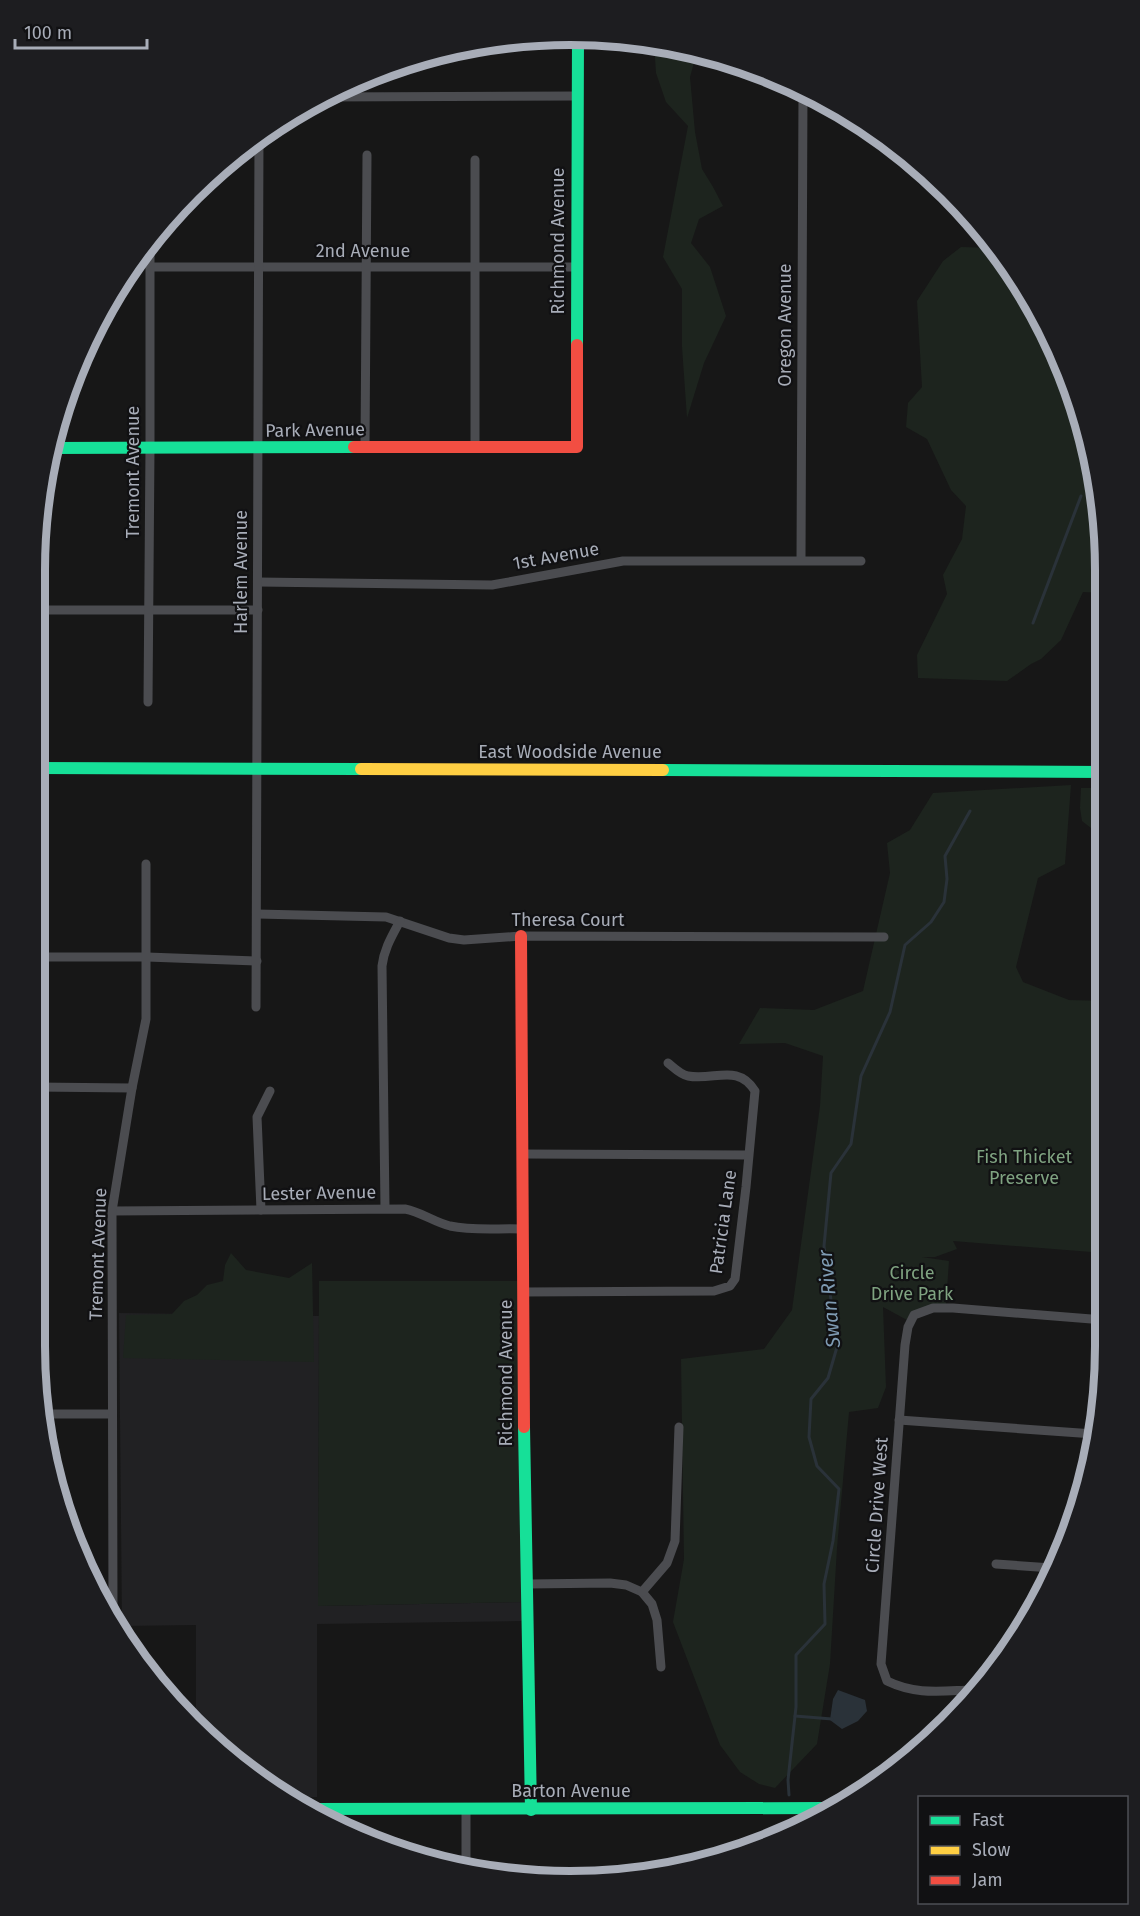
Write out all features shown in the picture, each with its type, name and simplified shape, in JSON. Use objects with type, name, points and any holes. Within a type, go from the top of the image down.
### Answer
[{"type":"street","name":"Richmond Avenue","points":[[577,447],[578,45]]},
{"type":"street","points":[[343,97],[577,96]]},
{"type":"street","name":"Oregon Avenue","points":[[801,560],[803,100]]},
{"type":"street","name":"Harlem Avenue","points":[[256,1007],[259,147]]},
{"type":"street","points":[[365,447],[367,155]]},
{"type":"street","points":[[475,160],[475,446]]},
{"type":"street","name":"Tremont Avenue","points":[[147,702],[150,254]]},
{"type":"street","name":"2nd Avenue","points":[[150,267],[576,267]]},
{"type":"street","name":"Park Avenue","points":[[60,448],[577,447]]},
{"type":"street","name":"1st Avenue","points":[[258,582],[492,585],[623,561],[861,561]]},
{"type":"street","points":[[45,610],[258,610]]},
{"type":"street","name":"East Woodside Avenue","points":[[45,768],[1095,771]]},
{"type":"street","name":"Tremont Avenue","points":[[113,1604],[112,1211],[146,1019],[146,864]]},
{"type":"street","name":"Theresa Court","points":[[257,914],[386,917],[449,938],[464,940],[521,936],[884,937]]},
{"type":"street","points":[[385,1208],[382,966],[387,944],[400,921]]},
{"type":"street","name":"Richmond Avenue","points":[[521,936],[524,1491],[528,1584],[531,1810]]},
{"type":"street","points":[[45,957],[147,957],[257,961]]},
{"type":"street","name":"Patricia Lane","points":[[524,1292],[714,1291],[730,1286],[735,1279],[755,1091],[750,1082],[743,1077],[734,1075],[686,1076],[668,1062]]},
{"type":"street","points":[[45,1087],[132,1088]]},
{"type":"street","points":[[261,1210],[257,1117],[270,1091]]},
{"type":"street","points":[[523,1154],[748,1155]]},
{"type":"street","name":"Lester Avenue","points":[[112,1211],[385,1208],[416,1211],[448,1225],[459,1227],[522,1229]]},
{"type":"street","name":"Circle Drive West","points":[[967,1690],[924,1692],[903,1689],[886,1681],[881,1664],[908,1327],[914,1314],[933,1308],[1095,1319]]},
{"type":"street","points":[[49,1414],[112,1414]]},
{"type":"street","points":[[899,1420],[1088,1434]]},
{"type":"street","points":[[642,1592],[667,1563],[675,1541],[678,1427]]},
{"type":"street","points":[[996,1564],[1045,1568]]},
{"type":"street","points":[[528,1584],[610,1583],[626,1585],[642,1592],[652,1604],[657,1620],[661,1667]]},
{"type":"street","name":"Barton Avenue","points":[[322,1809],[819,1808]]},
{"type":"street","points":[[466,1809],[466,1861]]},
{"type":"shaded area","points":[[119,1313],[319,1316],[318,1606],[524,1602],[524,1621],[317,1624],[317,1797],[302,1798],[278,1783],[250,1763],[196,1714],[196,1625],[126,1626],[122,1620]]},
{"type":"shaded area","points":[[838,1690],[865,1700],[867,1711],[858,1721],[842,1729],[830,1720],[833,1699]]},
{"type":"green space","points":[[655,52],[695,60],[690,77],[695,132],[702,169],[723,206],[699,219],[691,243],[710,267],[726,316],[704,363],[687,418],[682,347],[682,289],[663,257],[688,126],[666,102],[656,73]]},
{"type":"green space","points":[[961,247],[985,248],[1007,278],[1041,338],[1055,369],[1077,434],[1091,501],[1095,593],[1083,592],[1061,640],[1041,659],[1007,681],[918,678],[917,655],[947,594],[943,575],[962,539],[966,506],[951,490],[927,439],[906,427],[908,403],[922,387],[917,301],[943,261]]},
{"type":"green space","points":[[1071,785],[1065,864],[1038,878],[1016,967],[1023,982],[1069,1000],[1095,1001],[1095,1252],[953,1241],[957,1249],[935,1257],[922,1257],[949,1261],[946,1304],[907,1320],[883,1307],[886,1387],[878,1408],[849,1412],[830,1664],[817,1744],[775,1788],[759,1784],[740,1772],[720,1745],[673,1622],[684,1559],[681,1359],[764,1349],[792,1310],[820,1106],[823,1056],[785,1043],[739,1044],[760,1008],[814,1010],[863,991],[890,873],[887,843],[910,830],[933,793]]},
{"type":"green space","points":[[1081,788],[1095,788],[1095,826],[1091,828],[1082,821]]},
{"type":"green space","points":[[231,1253],[246,1270],[289,1278],[312,1263],[314,1362],[123,1358],[126,1315],[172,1314],[184,1301],[197,1295],[207,1285],[223,1281],[225,1265]]},
{"type":"green space","points":[[319,1281],[521,1281],[524,1602],[318,1606]]},
{"type":"waterway","name":"Swan River","points":[[1033,623],[1081,496]]},
{"type":"waterway","name":"Swan River","points":[[789,1795],[788,1780],[796,1707],[796,1655],[825,1624],[824,1584],[833,1541],[839,1489],[817,1466],[809,1437],[811,1399],[828,1378],[837,1347],[824,1246],[831,1173],[851,1144],[861,1076],[890,1012],[905,945],[931,922],[944,902],[947,879],[945,856],[970,811]]},
{"type":"waterway","points":[[795,1716],[832,1719]]},
{"type":"traffic: fast","points":[[577,345],[578,45]]},
{"type":"traffic: fast","points":[[60,448],[354,447]]},
{"type":"traffic: fast","points":[[45,768],[361,769]]},
{"type":"traffic: fast","points":[[663,770],[1095,772]]},
{"type":"traffic: fast","points":[[524,1427],[531,1810]]},
{"type":"traffic: fast","points":[[322,1809],[819,1808]]},
{"type":"traffic: slow","points":[[361,769],[663,770]]},
{"type":"traffic: jam","points":[[354,447],[577,447],[577,345]]},
{"type":"traffic: jam","points":[[521,936],[524,1427]]},
{"type":"park label","name":"Fish Thicket Preserve","points":[[1024,1167]]},
{"type":"park label","name":"Circle Drive Park","points":[[912,1283]]}]
